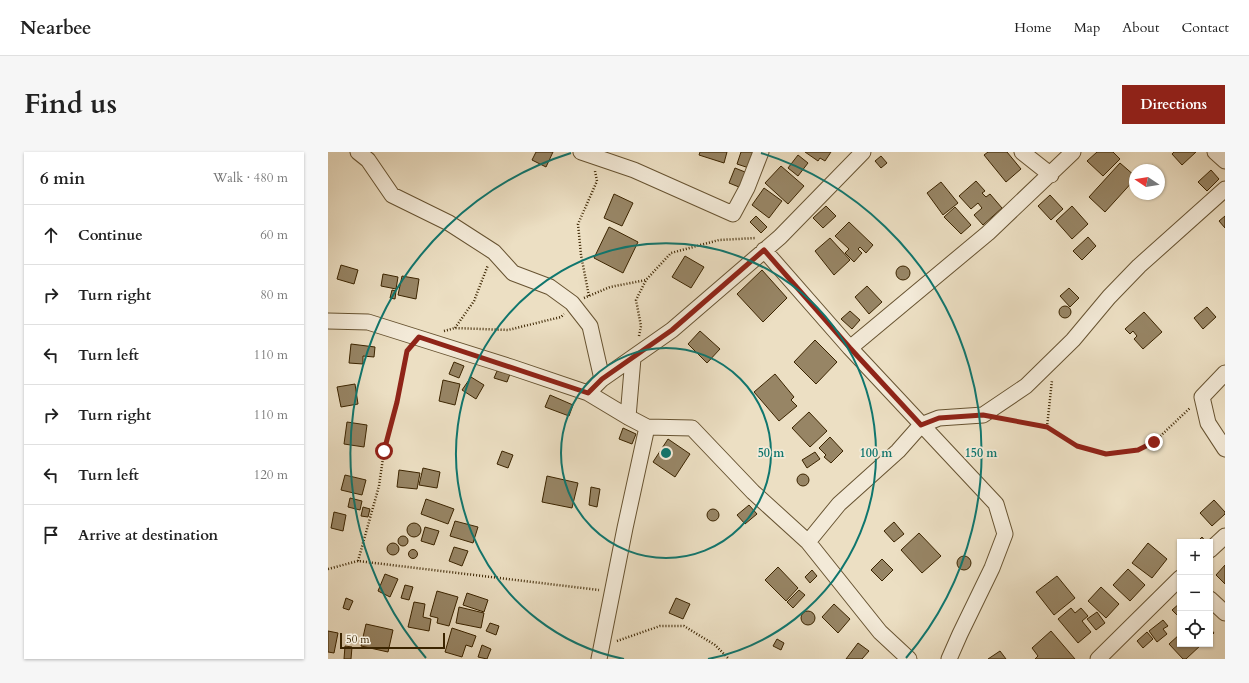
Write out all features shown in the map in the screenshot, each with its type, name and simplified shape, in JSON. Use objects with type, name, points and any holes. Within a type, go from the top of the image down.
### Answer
[{"type":"street","points":[[358,152],[368,160],[392,195],[449,223],[494,252],[513,274],[550,287],[572,303],[590,326],[602,379]]},
{"type":"street","points":[[586,154],[634,170],[733,214],[747,188],[761,152]]},
{"type":"street","points":[[588,393],[602,379],[672,330],[761,244],[780,237],[863,152]]},
{"type":"street","points":[[1022,152],[1051,174]]},
{"type":"street","points":[[850,348],[988,232],[1074,152]]},
{"type":"street","points":[[1215,152],[1225,161]]},
{"type":"street","points":[[808,542],[839,504],[898,451],[921,425],[939,418],[983,415],[1026,386],[1073,340],[1109,297],[1140,266],[1225,189]]},
{"type":"street","points":[[761,244],[850,348],[996,504],[1005,534],[992,568],[949,659]]},
{"type":"street","points":[[328,321],[368,322],[419,337],[588,393],[647,427],[692,428],[753,492],[808,542],[880,632],[909,659]]},
{"type":"street","points":[[628,417],[633,358]]},
{"type":"street","points":[[1225,373],[1202,397],[1208,423],[1225,449]]},
{"type":"street","points":[[601,653],[647,427]]},
{"type":"street","points":[[1213,547],[1225,536]]},
{"type":"street","points":[[1098,659],[1177,581]]},
{"type":"street","points":[[1213,602],[1225,613]]},
{"type":"path","points":[[586,154],[597,181],[578,224],[581,255],[589,296]]},
{"type":"path","points":[[633,358],[642,326],[636,300],[646,280],[671,253],[719,240],[761,244]]},
{"type":"path","points":[[454,328],[474,301],[494,252]]},
{"type":"path","points":[[358,561],[379,486],[384,451],[397,402],[407,351],[419,337],[454,328],[508,330],[561,317],[572,303],[610,287],[646,280]]},
{"type":"path","points":[[1047,365],[1052,381],[1047,427]]},
{"type":"path","points":[[983,415],[1047,427],[1077,446],[1106,454],[1138,450],[1154,442],[1202,397]]},
{"type":"path","points":[[328,569],[358,561],[613,592]]},
{"type":"path","points":[[601,653],[660,626],[684,626],[715,645],[729,659]]},
{"type":"building","points":[[536,152],[553,152],[546,167],[532,160]]},
{"type":"building","points":[[700,152],[727,152],[724,163],[699,155]]},
{"type":"building","points":[[741,152],[756,152],[752,169],[737,164]]},
{"type":"building","points":[[805,152],[831,152],[825,161],[820,158],[818,161]]},
{"type":"building","points":[[988,152],[1007,152],[1021,169],[1006,182],[984,155]]},
{"type":"building","points":[[1097,152],[1113,152],[1120,159],[1103,176],[1087,161]]},
{"type":"building","points":[[1174,152],[1196,152],[1182,165],[1172,154]]},
{"type":"building","points":[[798,155],[808,163],[798,176],[788,168]]},
{"type":"building","points":[[881,156],[887,163],[881,168],[875,161]]},
{"type":"building","points":[[1120,163],[1129,171],[1129,186],[1105,212],[1089,197]]},
{"type":"building","points":[[781,166],[804,186],[788,204],[765,183]]},
{"type":"building","points":[[735,168],[750,174],[744,189],[729,183]]},
{"type":"building","points":[[1211,170],[1219,179],[1207,191],[1198,182]]},
{"type":"building","points":[[976,181],[985,191],[982,193],[986,197],[990,194],[1002,208],[983,225],[974,215],[982,208],[978,203],[971,209],[959,196]]},
{"type":"building","points":[[941,182],[958,203],[943,215],[927,193]]},
{"type":"building","points":[[764,188],[782,201],[769,218],[752,205]]},
{"type":"building","points":[[614,194],[633,203],[622,226],[604,218]]},
{"type":"building","points":[[1050,195],[1063,209],[1051,220],[1038,206]]},
{"type":"building","points":[[826,206],[836,216],[823,228],[813,218]]},
{"type":"building","points":[[1072,206],[1088,224],[1072,239],[1056,221]]},
{"type":"building","points":[[955,207],[971,225],[961,234],[944,217]]},
{"type":"building","points":[[756,216],[767,227],[761,233],[750,222]]},
{"type":"building","points":[[1225,216],[1225,228],[1219,221]]},
{"type":"building","points":[[849,222],[873,245],[866,253],[860,247],[858,249],[862,253],[854,262],[845,253],[849,249],[835,236]]},
{"type":"building","points":[[609,227],[638,242],[623,273],[594,258]]},
{"type":"building","points":[[1088,237],[1096,246],[1082,260],[1073,251]]},
{"type":"building","points":[[830,238],[850,260],[834,275],[815,251]]},
{"type":"building","points":[[685,256],[704,267],[691,288],[672,277]]},
{"type":"building","points":[[341,265],[358,270],[354,284],[337,279]]},
{"type":"building","points":[[903,266],[908,268],[910,273],[908,278],[903,280],[898,278],[896,273],[898,268]]},
{"type":"building","points":[[762,270],[787,298],[763,322],[737,294]]},
{"type":"building","points":[[383,274],[398,277],[396,289],[381,286]]},
{"type":"building","points":[[402,276],[419,279],[416,299],[398,295]]},
{"type":"building","points":[[867,286],[882,302],[869,314],[855,297]]},
{"type":"building","points":[[1069,288],[1079,298],[1070,307],[1060,296]]},
{"type":"building","points":[[392,290],[396,291],[395,299],[390,298]]},
{"type":"building","points":[[1065,306],[1069,308],[1071,312],[1069,316],[1065,318],[1061,316],[1059,312],[1061,308]]},
{"type":"building","points":[[1207,307],[1216,317],[1203,329],[1194,318]]},
{"type":"building","points":[[850,311],[860,320],[852,329],[841,319]]},
{"type":"building","points":[[1144,312],[1162,332],[1143,349],[1134,339],[1137,336],[1133,331],[1130,334],[1125,329]]},
{"type":"building","points":[[700,331],[720,349],[707,363],[688,344]]},
{"type":"building","points":[[815,340],[837,362],[816,384],[794,362]]},
{"type":"building","points":[[351,344],[375,347],[374,357],[363,356],[363,364],[349,363]]},
{"type":"building","points":[[454,362],[464,366],[459,378],[449,374]]},
{"type":"building","points":[[497,371],[510,374],[507,382],[494,378]]},
{"type":"building","points":[[775,374],[794,397],[791,400],[797,406],[779,421],[754,392]]},
{"type":"building","points":[[471,377],[484,385],[476,399],[462,390]]},
{"type":"building","points":[[443,380],[460,384],[455,405],[439,401]]},
{"type":"building","points":[[355,384],[358,404],[341,407],[337,387]]},
{"type":"building","points":[[550,395],[573,405],[569,416],[545,407]]},
{"type":"building","points":[[809,412],[827,431],[810,447],[792,428]]},
{"type":"building","points":[[347,422],[367,425],[364,447],[344,444]]},
{"type":"building","points":[[623,428],[636,434],[632,444],[619,439]]},
{"type":"building","points":[[830,437],[843,451],[831,463],[824,457],[826,455],[819,448]]},
{"type":"building","points":[[668,439],[690,454],[675,477],[653,462]]},
{"type":"building","points":[[502,451],[513,455],[508,468],[497,464]]},
{"type":"building","points":[[815,452],[820,459],[807,468],[802,460]]},
{"type":"building","points":[[423,468],[440,472],[437,488],[419,485]]},
{"type":"building","points":[[399,470],[420,473],[417,489],[397,487]]},
{"type":"building","points":[[803,474],[807,476],[809,480],[807,484],[803,486],[799,484],[797,480],[799,476]]},
{"type":"building","points":[[345,475],[366,480],[362,495],[341,490]]},
{"type":"building","points":[[547,476],[578,483],[572,508],[542,502]]},
{"type":"building","points":[[591,487],[600,489],[597,507],[589,505]]},
{"type":"building","points":[[350,498],[362,501],[360,510],[348,507]]},
{"type":"building","points":[[426,499],[454,509],[448,524],[421,514]]},
{"type":"building","points":[[1214,500],[1225,512],[1225,514],[1212,526],[1200,513]]},
{"type":"building","points":[[749,505],[757,514],[745,524],[737,515]]},
{"type":"building","points":[[363,507],[370,509],[368,517],[361,516]]},
{"type":"building","points":[[711,509],[715,509],[719,515],[715,521],[711,521],[707,517],[707,513]]},
{"type":"building","points":[[334,512],[346,515],[343,531],[331,528]]},
{"type":"building","points":[[455,521],[478,527],[473,543],[450,536]]},
{"type":"building","points":[[894,522],[904,534],[894,542],[884,531]]},
{"type":"building","points":[[411,523],[417,523],[421,527],[421,533],[417,537],[411,537],[407,533],[407,527]]},
{"type":"building","points":[[425,527],[439,531],[434,545],[421,541]]},
{"type":"building","points":[[919,533],[941,556],[922,573],[901,550]]},
{"type":"building","points":[[403,536],[408,541],[403,546],[398,541]]},
{"type":"building","points":[[395,543],[398,544],[398,554],[391,555],[388,554],[387,547],[388,544]]},
{"type":"building","points":[[1148,543],[1167,559],[1152,578],[1132,563]]},
{"type":"building","points":[[454,547],[468,551],[462,566],[449,561]]},
{"type":"building","points":[[413,549],[418,554],[413,559],[408,554]]},
{"type":"building","points":[[964,556],[969,558],[971,563],[969,568],[964,570],[959,568],[957,563],[959,558]]},
{"type":"building","points":[[882,559],[893,570],[882,581],[871,570]]},
{"type":"building","points":[[1225,565],[1225,584],[1216,575]]},
{"type":"building","points":[[778,567],[798,588],[786,601],[765,580]]},
{"type":"building","points":[[1128,569],[1145,585],[1130,601],[1113,585]]},
{"type":"building","points":[[812,570],[817,576],[810,583],[805,577]]},
{"type":"building","points":[[385,574],[398,579],[390,597],[378,591]]},
{"type":"building","points":[[1057,576],[1075,598],[1054,615],[1036,592]]},
{"type":"building","points":[[405,585],[413,587],[409,600],[401,598]]},
{"type":"building","points":[[1101,587],[1119,604],[1106,618],[1088,601]]},
{"type":"building","points":[[799,590],[805,595],[793,608],[787,602]]},
{"type":"building","points":[[437,591],[458,597],[449,626],[437,623],[438,618],[430,616]]},
{"type":"building","points":[[467,593],[488,600],[484,612],[463,605]]},
{"type":"building","points":[[346,598],[353,601],[349,610],[343,608]]},
{"type":"building","points":[[676,598],[690,604],[683,619],[669,613]]},
{"type":"building","points":[[414,602],[425,604],[423,617],[431,619],[429,631],[408,627]]},
{"type":"building","points":[[834,604],[850,619],[838,633],[822,617]]},
{"type":"building","points":[[1177,606],[1177,615],[1172,610]]},
{"type":"building","points":[[459,607],[484,613],[481,628],[456,623]]},
{"type":"building","points":[[1071,608],[1075,613],[1081,608],[1088,616],[1082,621],[1091,632],[1078,643],[1058,619]]},
{"type":"building","points":[[805,611],[811,611],[815,615],[815,621],[811,625],[805,625],[801,621],[801,615]]},
{"type":"building","points":[[1097,612],[1105,623],[1096,630],[1087,619]]},
{"type":"building","points":[[1163,620],[1168,626],[1163,629],[1167,634],[1157,642],[1149,631]]},
{"type":"building","points":[[490,623],[499,626],[496,635],[486,631]]},
{"type":"building","points":[[366,624],[393,630],[388,652],[361,646]]},
{"type":"building","points":[[452,628],[476,636],[472,647],[466,645],[462,657],[445,652]]},
{"type":"building","points":[[328,631],[338,633],[334,653],[328,652]]},
{"type":"building","points":[[1051,631],[1075,659],[1035,659],[1038,656],[1032,648]]},
{"type":"building","points":[[1147,632],[1153,639],[1143,648],[1137,641]]},
{"type":"building","points":[[1177,637],[1177,647],[1199,647],[1186,659],[1183,659],[1169,644]]},
{"type":"building","points":[[777,639],[784,643],[781,650],[773,646]]},
{"type":"building","points":[[858,643],[869,651],[862,659],[846,659]]},
{"type":"building","points":[[482,645],[491,649],[487,659],[478,657]]},
{"type":"building","points":[[345,646],[352,647],[351,659],[344,659]]},
{"type":"building","points":[[1000,651],[1006,659],[988,659]]},
{"type":"route","points":[[384,451],[397,402],[407,351],[419,337],[588,393],[602,379],[672,330],[764,250],[850,348],[921,425],[939,418],[983,415],[1047,427],[1077,446],[1106,454],[1138,450],[1154,442]]}]
